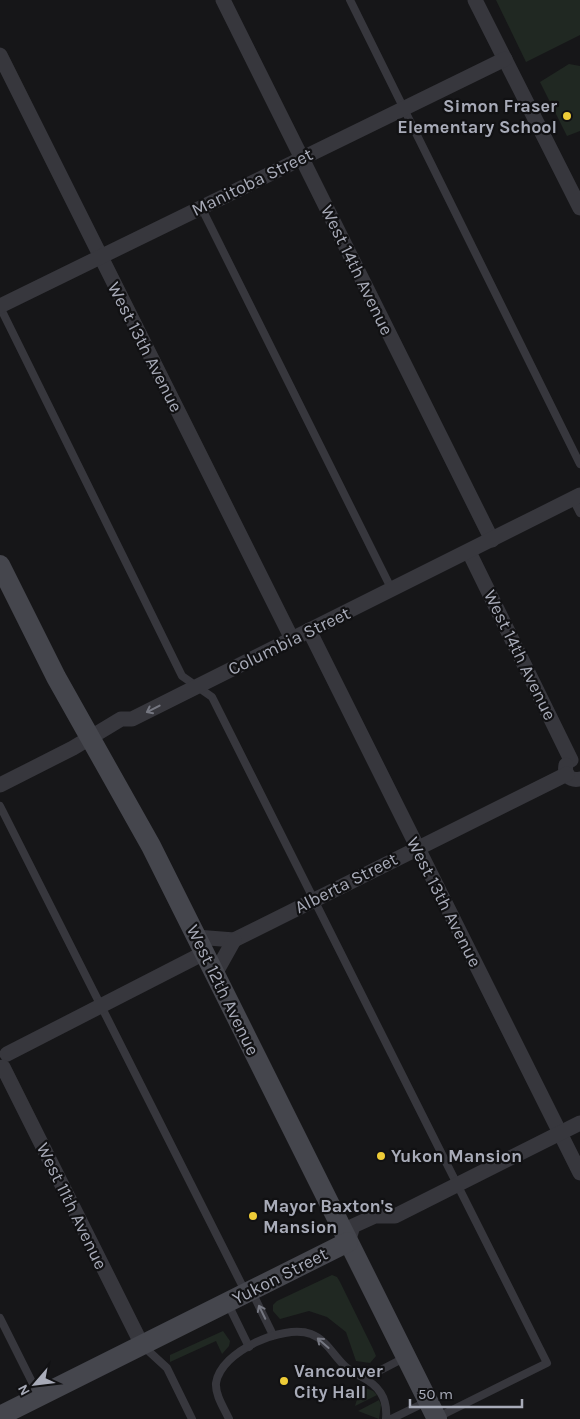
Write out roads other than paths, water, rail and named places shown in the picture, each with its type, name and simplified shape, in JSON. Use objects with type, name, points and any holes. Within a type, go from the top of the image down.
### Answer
[{"type":"street","name":"West 14th Avenue","points":[[223,0],[492,540]]},
{"type":"street","points":[[475,0],[580,208]]},
{"type":"street","name":"West 13th Avenue","points":[[0,55],[292,639]]},
{"type":"street","name":"Manitoba Street","points":[[0,306],[505,59]]},
{"type":"street","name":"Columbia Street","points":[[0,785],[73,748],[121,719],[132,719],[576,497]]},
{"type":"street","name":"West 14th Avenue","points":[[469,552],[574,768]]},
{"type":"street","name":"West 12th Avenue","points":[[0,565],[56,677],[151,846],[434,1413]]},
{"type":"street","name":"West 13th Avenue","points":[[309,630],[580,1173]]},
{"type":"street","name":"Alberta Street","points":[[234,940],[574,768]]},
{"type":"street","points":[[2,1060],[102,1005],[200,945],[234,940]]},
{"type":"street","points":[[215,974],[234,940]]},
{"type":"street","name":"West 11th Avenue","points":[[2,1060],[142,1345]]},
{"type":"street","name":"Yukon Street","points":[[0,1416],[348,1242],[353,1226],[375,1216],[396,1216],[580,1123]]},
{"type":"lane","points":[[350,0],[580,464]]},
{"type":"lane","points":[[201,207],[392,590]]},
{"type":"lane","points":[[0,306],[182,676],[212,697],[547,1363],[434,1413],[391,1419]]},
{"type":"lane","points":[[576,497],[580,514]]},
{"type":"lane","points":[[0,806],[248,1291],[273,1335]]},
{"type":"lane","points":[[227,1302],[249,1347]]},
{"type":"lane","points":[[0,1318],[39,1396]]},
{"type":"lane","points":[[228,1419],[218,1396],[216,1383],[222,1370],[249,1347],[273,1335],[297,1331],[312,1334],[323,1341],[341,1364],[379,1388],[386,1403],[386,1419]]},
{"type":"lane","points":[[142,1345],[167,1368],[192,1419]]},
{"type":"lane","points":[[360,1376],[377,1372],[406,1357]]},
{"type":"place","name":"Simon Fraser Elementary School","points":[[567,116]]},
{"type":"place","name":"Yukon Mansion","points":[[381,1156]]},
{"type":"place","name":"Mayor Baxton's Mansion","points":[[253,1216]]},
{"type":"place","name":"Vancouver City Hall","points":[[284,1381]]}]
